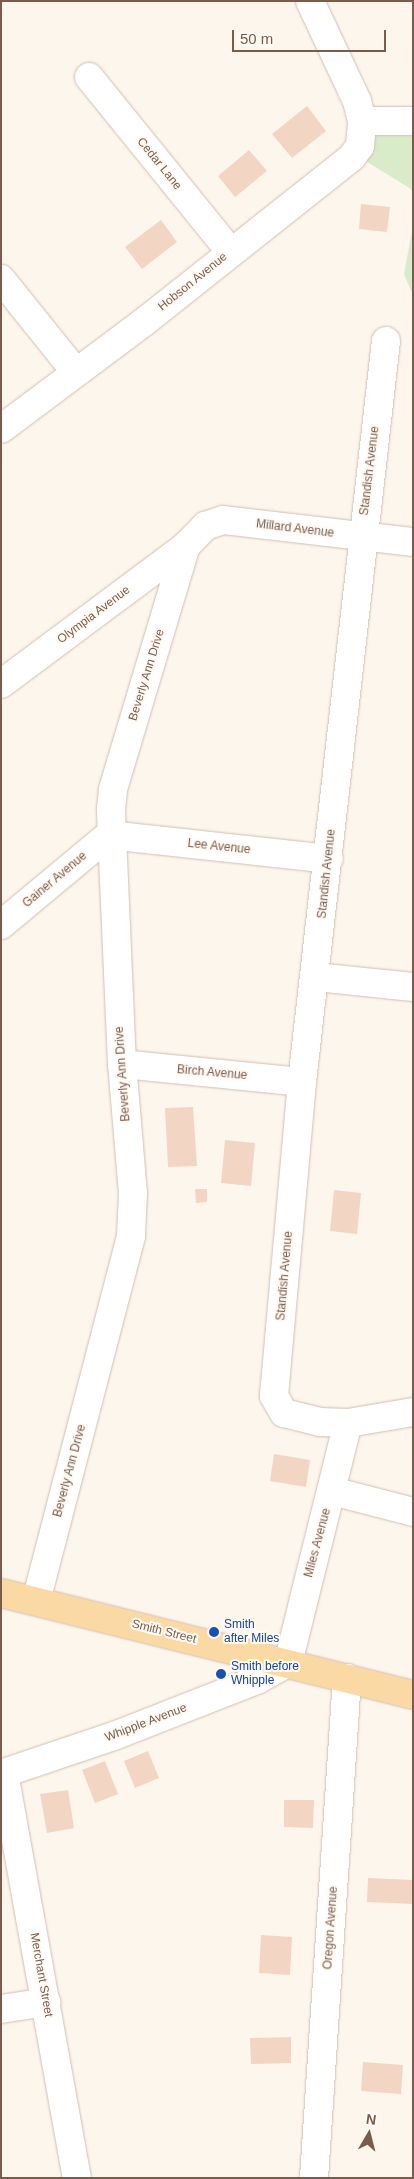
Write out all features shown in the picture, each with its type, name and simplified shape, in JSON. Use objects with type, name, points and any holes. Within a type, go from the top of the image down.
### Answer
[{"type":"main road","name":"Smith Street","points":[[1,1593],[413,1695]]},
{"type":"street","points":[[310,1],[345,74],[362,121],[413,121]]},
{"type":"street","name":"Cedar Lane","points":[[89,77],[230,251]]},
{"type":"street","name":"Hobson Avenue","points":[[1,429],[75,371],[144,322],[230,251],[352,157],[360,146],[362,121]]},
{"type":"street","points":[[1,279],[75,371]]},
{"type":"street","name":"Standish Avenue","points":[[348,1423],[296,1418],[284,1413],[278,1406],[274,1396],[302,1082],[316,977],[386,341]]},
{"type":"street","name":"Millard Avenue","points":[[186,546],[205,526],[223,520],[413,542]]},
{"type":"street","name":"Olympia Avenue","points":[[1,684],[186,546]]},
{"type":"street","name":"Beverly Ann Drive","points":[[36,1601],[131,1236],[133,1194],[122,1064],[109,835],[113,789],[186,546]]},
{"type":"street","name":"Lee Avenue","points":[[109,835],[329,859]]},
{"type":"street","name":"Gainer Avenue","points":[[1,925],[109,835]]},
{"type":"street","points":[[316,977],[413,987]]},
{"type":"street","name":"Birch Avenue","points":[[122,1064],[302,1082]]},
{"type":"street","points":[[348,1423],[413,1412]]},
{"type":"street","name":"Miles Avenue","points":[[288,1663],[348,1423]]},
{"type":"street","points":[[332,1491],[413,1512]]},
{"type":"street","name":"Whipple Avenue","points":[[3,1774],[114,1736],[257,1680],[288,1663]]},
{"type":"street","name":"Oregon Avenue","points":[[314,2178],[347,1678]]},
{"type":"street","name":"Merchant Street","points":[[3,1774],[77,2178]]},
{"type":"street","points":[[1,2009],[46,2002]]},
{"type":"green space","points":[[413,125],[413,199],[411,189],[356,155],[362,130]]},
{"type":"green space","points":[[413,226],[413,295],[404,274]]},
{"type":"building","points":[[307,106],[326,131],[292,158],[272,134]]},
{"type":"building","points":[[249,150],[267,171],[235,197],[218,176]]},
{"type":"building","points":[[361,204],[390,207],[387,232],[359,229]]},
{"type":"building","points":[[161,220],[177,242],[142,269],[125,247]]},
{"type":"building","points":[[193,1107],[197,1166],[168,1167],[165,1108]]},
{"type":"building","points":[[225,1140],[255,1143],[251,1186],[221,1183]]},
{"type":"building","points":[[195,1189],[207,1189],[207,1202],[196,1203]]},
{"type":"building","points":[[334,1190],[361,1193],[357,1234],[330,1231]]},
{"type":"building","points":[[274,1454],[310,1460],[306,1487],[270,1481]]},
{"type":"building","points":[[148,1751],[159,1778],[135,1788],[124,1761]]},
{"type":"building","points":[[105,1761],[118,1794],[95,1803],[82,1770]]},
{"type":"building","points":[[68,1790],[74,1828],[47,1833],[40,1794]]},
{"type":"building","points":[[284,1800],[314,1800],[313,1828],[284,1827]]},
{"type":"building","points":[[368,1878],[413,1880],[413,1904],[367,1902]]},
{"type":"building","points":[[261,1935],[292,1937],[290,1975],[259,1973]]},
{"type":"building","points":[[291,2037],[291,2063],[251,2064],[250,2038]]},
{"type":"building","points":[[363,2062],[403,2065],[401,2094],[361,2091]]},
{"type":"place","name":"Smith after Miles","points":[[214,1632]]},
{"type":"place","name":"Smith before Whipple","points":[[221,1674]]}]
